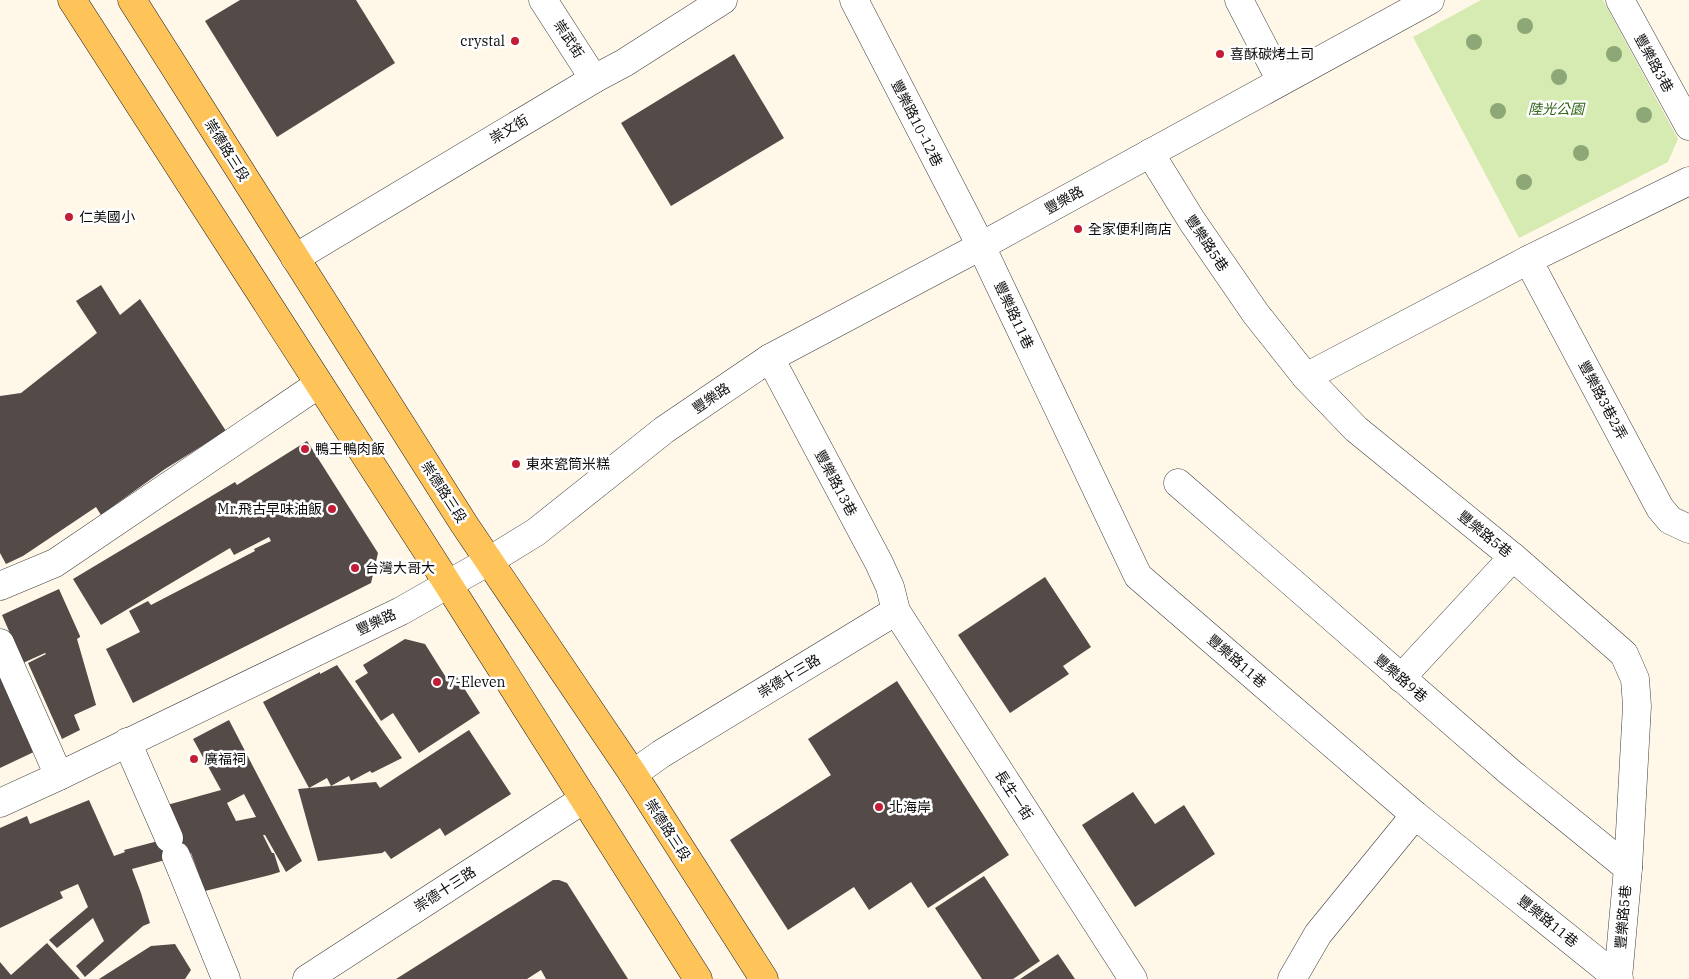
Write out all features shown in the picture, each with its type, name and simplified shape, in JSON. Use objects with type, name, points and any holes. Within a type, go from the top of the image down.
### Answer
[{"type":"main road","points":[[72,0],[698,979]]},
{"type":"main road","name":"崇德路三段","points":[[132,0],[490,561],[633,774],[764,979]]},
{"type":"street","name":"崇武街","points":[[543,0],[594,78]]},
{"type":"street","name":"崇文街","points":[[295,258],[594,78],[624,63],[723,0]]},
{"type":"street","name":"豐樂路10-12巷","points":[[854,0],[981,246]]},
{"type":"street","points":[[1239,0],[1281,80]]},
{"type":"street","name":"豐樂路","points":[[0,803],[401,611],[490,561],[536,532],[664,430],[770,358],[981,246],[1430,0]]},
{"type":"street","name":"豐樂路3巷","points":[[1620,0],[1689,126]]},
{"type":"street","name":"豐樂路5巷","points":[[1150,153],[1192,222],[1256,314],[1306,377],[1356,429],[1513,557],[1624,654],[1636,679],[1637,706],[1628,868],[1618,979]]},
{"type":"street","points":[[1306,377],[1528,260],[1689,182]]},
{"type":"street","name":"豐樂路11巷","points":[[981,246],[1138,576],[1415,815],[1618,979]]},
{"type":"street","name":"豐樂路3巷2弄","points":[[1528,260],[1660,508],[1670,520],[1689,530]]},
{"type":"street","name":"豐樂路13巷","points":[[770,358],[879,563],[890,587],[896,611]]},
{"type":"street","points":[[0,586],[55,563],[319,384]]},
{"type":"street","name":"豐樂路9巷","points":[[1178,483],[1511,773],[1628,868]]},
{"type":"street","points":[[1401,678],[1513,557]]},
{"type":"street","name":"崇德十三路","points":[[633,774],[661,754],[896,611]]},
{"type":"street","name":"長生一街","points":[[896,611],[1133,979]]},
{"type":"street","points":[[0,643],[59,776]]},
{"type":"street","points":[[127,742],[226,979]]},
{"type":"street","name":"崇德十三路","points":[[307,979],[584,799]]},
{"type":"street","points":[[1292,979],[1318,934],[1415,815]]},
{"type":"green space","name":"陸光公園","points":[[1481,0],[1603,0],[1678,139],[1668,162],[1519,238],[1413,37]]},
{"type":"building","points":[[240,0],[356,0],[395,63],[277,137],[205,21]]},
{"type":"building","points":[[734,54],[784,138],[671,206],[621,123]]},
{"type":"building","points":[[101,285],[120,315],[140,299],[226,431],[165,469],[101,515],[96,507],[23,556],[6,564],[0,553],[0,396],[21,393],[97,333],[76,301]]},
{"type":"building","points":[[307,441],[378,553],[371,583],[133,703],[106,649],[140,632],[129,611],[148,601],[151,605],[271,541],[269,537],[234,555],[230,548],[101,625],[73,579],[235,482],[237,485]]},
{"type":"building","points":[[1045,577],[1091,647],[1063,666],[1069,674],[1010,713],[958,635]]},
{"type":"building","points":[[59,589],[80,636],[77,639],[96,705],[74,715],[80,730],[62,739],[28,663],[46,654],[23,663],[2,615]]},
{"type":"building","points":[[405,639],[425,644],[447,679],[455,674],[480,713],[419,753],[393,713],[381,721],[355,681],[368,673],[363,665]]},
{"type":"building","points":[[337,665],[402,758],[351,781],[349,776],[331,786],[327,778],[309,788],[263,702]]},
{"type":"building","points":[[0,666],[38,750],[0,768]]},
{"type":"building","name":"北海岸","points":[[897,681],[1009,855],[928,908],[911,882],[869,910],[854,887],[788,930],[730,840],[831,775],[808,739]]},
{"type":"building","points":[[229,720],[302,861],[286,872],[265,835],[263,835],[272,853],[274,853],[280,872],[205,891],[191,853],[132,869],[150,923],[143,926],[85,977],[76,966],[104,941],[93,918],[57,948],[49,940],[88,907],[78,884],[60,892],[63,898],[0,928],[0,828],[27,816],[30,824],[89,800],[114,856],[125,852],[124,850],[177,836],[167,805],[221,790],[193,739]],"holes":[[[244,794],[256,817],[236,821],[227,803]]]},
{"type":"building","points":[[469,730],[511,794],[445,836],[440,828],[391,859],[385,851],[382,853],[318,861],[298,789],[376,782],[380,788]]},
{"type":"building","points":[[1133,792],[1155,824],[1184,805],[1215,854],[1135,907],[1082,825]]},
{"type":"building","points":[[984,876],[1040,961],[1013,979],[982,979],[935,908]]},
{"type":"building","points":[[553,880],[567,883],[628,979],[546,979],[541,970],[527,979],[396,979]]},
{"type":"building","points":[[47,943],[80,979],[0,979],[0,962],[11,975]]},
{"type":"building","points":[[175,944],[191,970],[185,979],[99,979],[151,946]]},
{"type":"building","points":[[1058,954],[1075,979],[1020,979]]},
{"type":"place","name":"crystal","points":[[515,41]]},
{"type":"place","name":"喜酥碳烤土司","points":[[1220,54]]},
{"type":"place","name":"仁美國小","points":[[69,217]]},
{"type":"place","name":"全家便利商店","points":[[1078,229]]},
{"type":"place","name":"鴨王鴨肉飯","points":[[305,449]]},
{"type":"place","name":"東來瓷筒米糕","points":[[516,464]]},
{"type":"place","name":"Mr.飛古早味油飯","points":[[332,509]]},
{"type":"place","name":"台灣大哥大","points":[[355,568]]},
{"type":"place","name":"7-Eleven","points":[[437,682]]},
{"type":"place","name":"廣福祠","points":[[194,759]]},
{"type":"place","name":"北海岸","points":[[879,807]]}]
